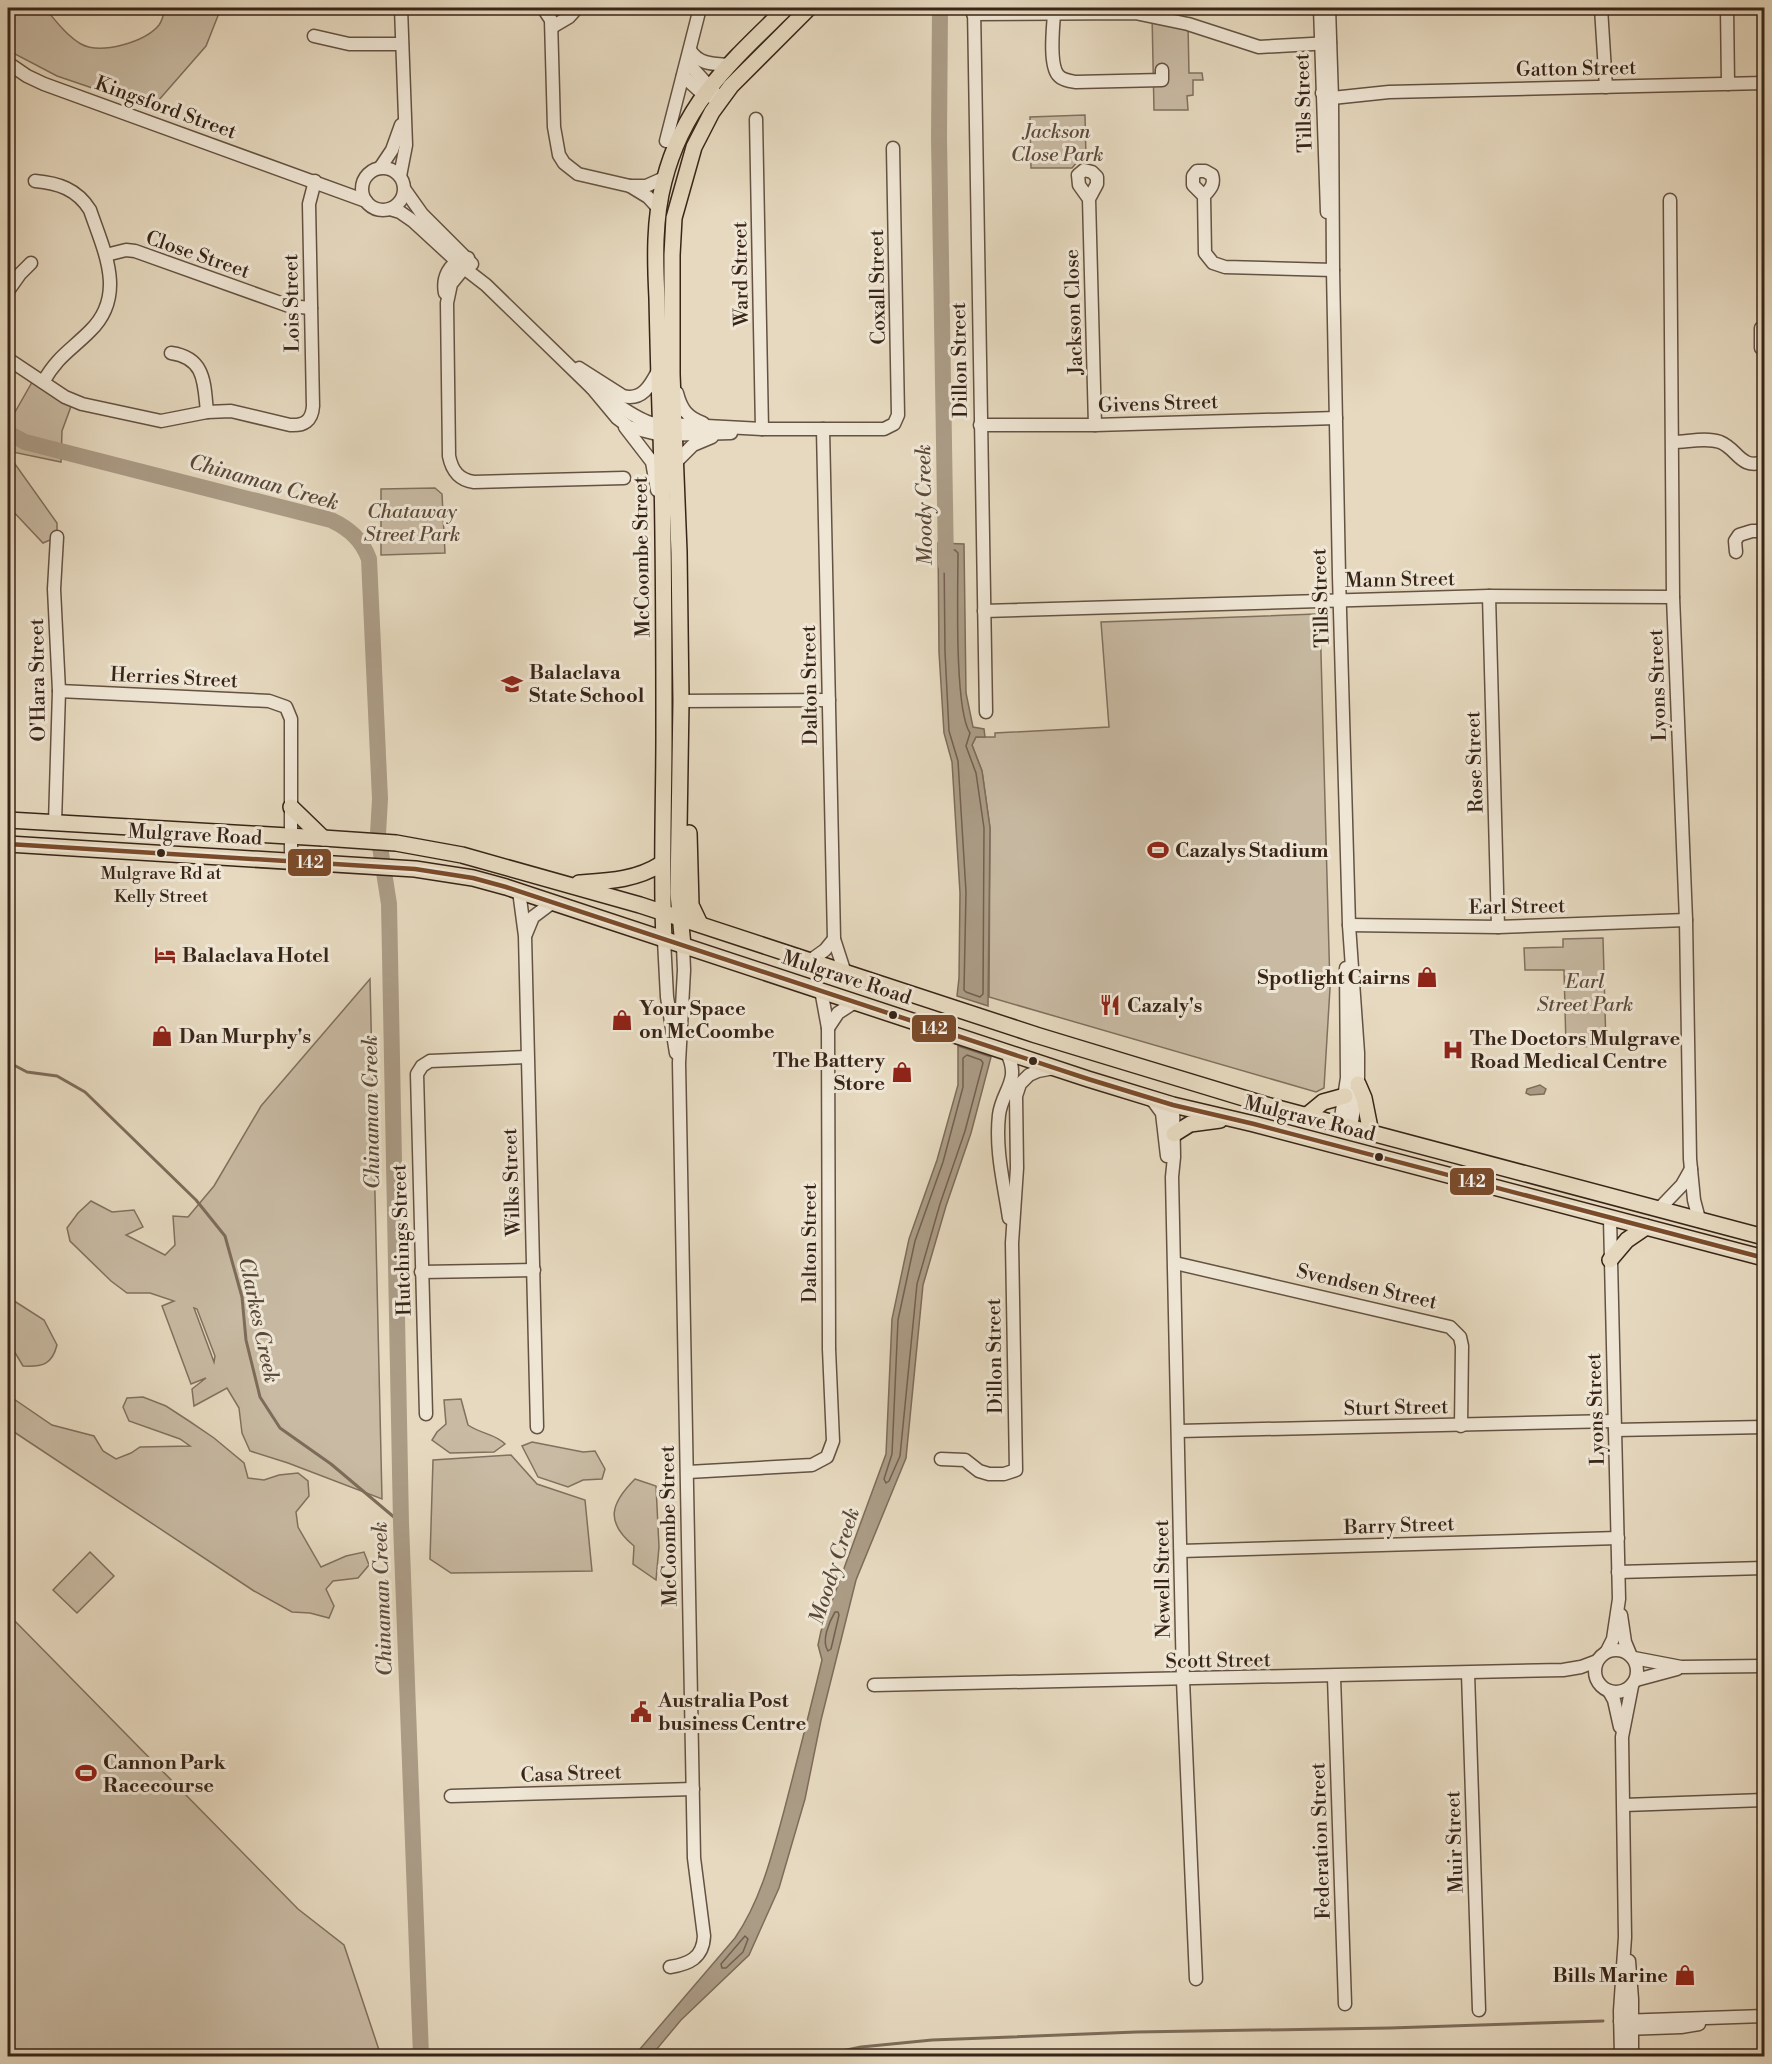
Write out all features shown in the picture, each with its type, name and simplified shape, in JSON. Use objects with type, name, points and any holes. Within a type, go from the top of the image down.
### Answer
[{"type":"main road","name":"McCoombe Street","points":[[664,940],[661,864],[664,736],[662,536],[668,429],[655,264],[658,209],[664,178],[684,127],[707,90],[728,65],[786,8]]},
{"type":"main road","name":"McCoombe Street","points":[[665,373],[674,218],[694,147],[704,126],[731,86],[809,8]]},
{"type":"main road","name":"McCoombe Street","points":[[668,429],[675,463],[679,552],[681,701],[678,886],[683,946]]},
{"type":"main road","points":[[291,807],[323,837]]},
{"type":"main road","points":[[680,812],[689,829],[691,905],[700,924]]},
{"type":"main road","name":"Mulgrave Road","points":[[8,820],[323,837],[389,843],[462,855],[680,917],[1002,1024],[1172,1077],[1306,1116],[1764,1237]]},
{"type":"main road","name":"Mulgrave Road","points":[[8,844],[393,867],[463,876],[519,891],[1007,1053],[1173,1105],[1764,1258]]},
{"type":"main road","points":[[567,884],[626,879],[650,871],[661,864]]},
{"type":"main road","points":[[1172,1077],[1173,1105]]},
{"type":"main road","points":[[1358,1084],[1364,1098],[1371,1133]]},
{"type":"main road","points":[[1306,1116],[1323,1102],[1345,1096]]},
{"type":"main road","points":[[1174,1134],[1190,1124],[1228,1119]]},
{"type":"main road","points":[[1340,1147],[1345,1126]]},
{"type":"main road","points":[[1610,1218],[1612,1196]]},
{"type":"main road","points":[[1610,1260],[1627,1240],[1646,1227]]},
{"type":"street","points":[[400,176],[405,145],[401,8]]},
{"type":"street","points":[[543,8],[552,20],[554,128],[559,155],[564,163],[578,174],[630,186],[646,186],[664,178]]},
{"type":"street","points":[[552,27],[577,8]]},
{"type":"street","points":[[666,141],[700,8]]},
{"type":"street","name":"Tills Street","points":[[1320,8],[1329,93],[1325,194],[1333,270],[1349,925],[1356,1009],[1358,1084],[1345,1126]]},
{"type":"street","name":"Tills Street","points":[[1325,43],[1329,8]]},
{"type":"street","points":[[1601,8],[1606,87]]},
{"type":"street","points":[[1727,8],[1728,84]]},
{"type":"street","points":[[973,11],[1054,14],[1113,12],[1152,15],[1259,47],[1325,43]]},
{"type":"street","name":"Dillon Street","points":[[973,11],[986,712]]},
{"type":"street","points":[[1054,14],[1053,62],[1057,75],[1064,80],[1076,82],[1162,79]]},
{"type":"street","points":[[314,36],[349,44],[402,44]]},
{"type":"street","points":[[688,56],[693,55],[704,62],[728,65]]},
{"type":"street","points":[[688,56],[695,73],[707,90]]},
{"type":"street","name":"Kingsford Street","points":[[8,63],[44,84],[366,201]]},
{"type":"street","points":[[683,76],[721,100]]},
{"type":"street","name":"Gatton Street","points":[[1329,93],[1360,89],[1389,93],[1764,83]]},
{"type":"street","points":[[403,115],[400,132],[392,150],[380,168],[368,175],[362,188],[366,201],[376,209],[390,209],[410,218],[463,263],[592,388],[652,462],[662,536]]},
{"type":"street","name":"Ward Street","points":[[756,119],[762,429]]},
{"type":"street","name":"Coxall Street","points":[[822,429],[885,429],[894,424],[898,415],[893,148]]},
{"type":"street","points":[[380,168],[394,171],[400,176],[405,189],[422,214],[463,263]]},
{"type":"street","name":"Kingsford Street","points":[[315,181],[346,186],[368,175]]},
{"type":"street","points":[[35,181],[50,182],[72,190],[85,202],[90,210],[111,273],[111,288],[105,311],[92,330],[56,362],[43,382]]},
{"type":"street","name":"Lois Street","points":[[207,412],[231,411],[299,426],[306,424],[310,418],[313,406],[309,204],[315,181]]},
{"type":"street","points":[[630,186],[648,197],[658,209]]},
{"type":"street","points":[[390,209],[400,202],[405,189]]},
{"type":"street","points":[[1204,196],[1205,253],[1213,262],[1225,267],[1333,270]]},
{"type":"street","name":"Jackson Close","points":[[1089,199],[1095,425]]},
{"type":"street","name":"Lyons Street","points":[[1670,200],[1673,597],[1686,921],[1691,1169],[1699,1219]]},
{"type":"street","name":"Close Street","points":[[106,255],[126,250],[135,251],[289,306],[311,308]]},
{"type":"street","points":[[8,291],[31,263]]},
{"type":"street","points":[[463,263],[451,284],[447,303],[449,456],[456,474],[465,480],[474,482],[624,478]]},
{"type":"street","points":[[1761,348],[1761,328],[1764,328]]},
{"type":"street","points":[[556,352],[623,396],[629,397],[643,393],[665,373],[684,411],[693,419],[710,425]]},
{"type":"street","points":[[8,359],[82,405],[146,419],[171,421],[207,412],[200,370],[187,357],[171,353]]},
{"type":"street","points":[[592,388],[611,398],[635,417],[668,429],[728,434]]},
{"type":"street","points":[[618,418],[636,430],[710,425],[762,429],[822,429]]},
{"type":"street","name":"Givens Street","points":[[980,425],[1095,425],[1336,418]]},
{"type":"street","points":[[675,463],[698,442],[728,434],[762,429]]},
{"type":"street","name":"Dalton Street","points":[[822,429],[834,939],[844,970]]},
{"type":"street","points":[[1673,442],[1718,442],[1751,464],[1764,462]]},
{"type":"street","points":[[1736,552],[1739,535],[1752,531],[1764,531]]},
{"type":"street","name":"O'Hara Street","points":[[55,823],[59,691],[54,589],[57,537]]},
{"type":"street","name":"Mann Street","points":[[984,611],[1488,596],[1673,597]]},
{"type":"street","name":"Rose Street","points":[[1488,596],[1498,927]]},
{"type":"street","name":"Herries Street","points":[[59,691],[269,701],[286,707],[291,719],[291,807]]},
{"type":"street","points":[[681,701],[829,700]]},
{"type":"street","points":[[291,807],[291,861]]},
{"type":"street","name":"Wilks Street","points":[[519,891],[525,936],[537,1427]]},
{"type":"street","points":[[525,936],[533,917],[553,902]]},
{"type":"street","name":"Earl Street","points":[[1349,925],[1498,927],[1686,921]]},
{"type":"street","name":"Tills Street","points":[[1345,1126],[1347,1070],[1345,979],[1349,925]]},
{"type":"street","points":[[811,960],[825,950],[834,939]]},
{"type":"street","name":"McCoombe Street","points":[[664,940],[667,997],[679,1063]]},
{"type":"street","name":"McCoombe Street","points":[[670,1967],[692,1961],[704,1943],[694,1858],[679,1063],[684,970],[683,946]]},
{"type":"street","name":"Dalton Street","points":[[688,1472],[812,1465],[827,1457],[833,1441],[829,1349],[828,1028],[821,990]]},
{"type":"street","points":[[828,1028],[838,1013],[855,1002]]},
{"type":"street","name":"Dillon Street","points":[[1007,1053],[1012,1066],[1012,1078],[998,1120],[1000,1170],[1012,1243]]},
{"type":"street","name":"Hutchings Street","points":[[426,1414],[417,1078],[422,1066],[430,1061],[527,1057]]},
{"type":"street","name":"Dillon Street","points":[[942,1459],[965,1460],[979,1471],[989,1474],[1004,1474],[1016,1470],[1012,1243],[1017,1168],[1017,1094],[1022,1081],[1036,1071],[1056,1068]]},
{"type":"street","name":"Newell Street","points":[[1151,1098],[1162,1113],[1172,1177]]},
{"type":"street","name":"Newell Street","points":[[1173,1105],[1172,1177],[1183,1680],[1196,1980]]},
{"type":"street","points":[[1001,1107],[1010,1106],[1016,1110]]},
{"type":"street","points":[[1659,1209],[1682,1185],[1691,1169]]},
{"type":"street","name":"Lyons Street","points":[[1607,1652],[1613,1639],[1618,1599],[1610,1218]]},
{"type":"street","name":"Svendsen Street","points":[[1174,1263],[1450,1327],[1460,1337],[1462,1346],[1461,1426]]},
{"type":"street","points":[[422,1272],[534,1270]]},
{"type":"street","name":"Sturt Street","points":[[1179,1431],[1461,1426],[1764,1427]]},
{"type":"street","name":"Barry Street","points":[[1181,1551],[1618,1538]]},
{"type":"street","points":[[1618,1572],[1764,1568]]},
{"type":"street","name":"Lyons Street","points":[[1618,1599],[1625,1642],[1632,1656]]},
{"type":"street","points":[[1622,1737],[1617,1710],[1595,1673],[1597,1661],[1607,1652],[1619,1650],[1632,1656],[1681,1668],[1764,1666]]},
{"type":"street","points":[[1628,2055],[1622,1737],[1626,1710],[1638,1669],[1632,1656]]},
{"type":"street","name":"Scott Street","points":[[874,1685],[1563,1671],[1597,1661]]},
{"type":"street","points":[[1605,1688],[1621,1692],[1634,1683],[1681,1668]]},
{"type":"street","name":"Scott Street","points":[[1563,1671],[1592,1679],[1605,1688]]},
{"type":"street","name":"Muir Street","points":[[1468,1673],[1479,2010]]},
{"type":"street","name":"Federation Street","points":[[1334,1677],[1345,2004]]},
{"type":"street","name":"Casa Street","points":[[451,1797],[693,1789]]},
{"type":"street","points":[[1623,1804],[1764,1800]]},
{"type":"street","points":[[1625,1936],[1638,2003],[1647,2013],[1659,2020]]},
{"type":"street","points":[[1626,2025],[1629,1966]]},
{"type":"street","points":[[1626,2025],[1659,2020],[1764,2016]]},
{"type":"street","points":[[1628,2055],[1644,2036],[1681,2027],[1745,2017]]},
{"type":"street","points":[[1626,2025],[1681,2027]]},
{"type":"green space","points":[[8,8],[45,8],[76,41],[90,47],[100,48],[122,45],[144,37],[159,25],[165,8],[221,8],[206,46],[158,101],[107,93],[57,76],[13,53],[8,48]]},
{"type":"green space","points":[[1152,15],[1188,24],[1189,73],[1202,73],[1203,80],[1193,80],[1193,95],[1187,96],[1188,110],[1154,110]]},
{"type":"green space","name":"Jackson Close Park","points":[[1085,115],[1086,159],[1078,161],[1072,168],[1031,168],[1030,117]]},
{"type":"green space","points":[[35,377],[73,401],[62,431],[61,462],[13,452],[10,457],[57,523],[57,537],[43,543],[8,506],[8,416],[11,419]]},
{"type":"green space","name":"Chataway Street Park","points":[[435,488],[442,494],[445,553],[381,555],[381,489]]},
{"type":"green space","name":"Cazalys Stadium","points":[[1316,614],[1320,617],[1330,988],[1324,1088],[1316,1092],[989,997],[990,828],[982,771],[972,745],[976,737],[995,737],[995,733],[1109,727],[1101,622]]},
{"type":"green space","name":"Earl Street Park","points":[[1603,938],[1606,1046],[1566,1047],[1564,970],[1525,970],[1524,948],[1563,947],[1563,939]]},
{"type":"green space","points":[[370,979],[382,1499],[250,1451],[242,1433],[239,1408],[227,1388],[194,1406],[192,1389],[206,1378],[191,1384],[162,1306],[174,1301],[150,1293],[127,1293],[111,1281],[70,1241],[67,1228],[91,1201],[112,1212],[134,1210],[143,1227],[126,1235],[165,1255],[175,1245],[173,1216],[188,1217],[214,1186],[261,1106]],"holes":[[[194,1308],[197,1309],[215,1356],[214,1362]]]},
{"type":"green space","points":[[8,1297],[44,1320],[57,1345],[49,1361],[36,1366],[23,1366],[8,1341]]},
{"type":"green space","points":[[8,1395],[52,1425],[94,1436],[103,1451],[116,1459],[140,1447],[190,1446],[180,1439],[129,1421],[123,1407],[127,1398],[143,1397],[166,1406],[214,1438],[244,1463],[248,1478],[264,1480],[279,1475],[298,1473],[308,1481],[309,1496],[296,1512],[298,1527],[321,1567],[346,1556],[364,1552],[369,1565],[358,1578],[333,1581],[326,1589],[334,1606],[329,1618],[310,1613],[292,1612],[254,1591],[8,1428]]},
{"type":"green space","points":[[461,1399],[468,1425],[505,1444],[494,1452],[450,1453],[432,1440],[446,1424],[444,1400]]},
{"type":"green space","points":[[532,1442],[583,1452],[595,1451],[605,1469],[602,1479],[583,1480],[568,1487],[538,1477],[522,1446]]},
{"type":"green space","points":[[511,1455],[537,1484],[585,1500],[592,1571],[451,1573],[430,1559],[433,1460]]},
{"type":"green space","points":[[635,1479],[656,1486],[659,1547],[656,1580],[633,1564],[634,1546],[618,1529],[615,1521],[616,1505]]},
{"type":"green space","points":[[90,1552],[114,1576],[77,1613],[53,1590]]},
{"type":"green space","name":"Cannon Park Racecourse","points":[[8,1614],[298,1909],[344,1945],[381,2056],[8,2056]]},
{"type":"water","points":[[938,543],[964,544],[966,693],[973,727],[984,729],[985,737],[976,737],[972,745],[982,771],[990,828],[988,1006],[957,996],[960,893],[952,762],[944,733],[939,652]]},
{"type":"water","points":[[958,1046],[991,1057],[971,1133],[946,1206],[923,1285],[906,1458],[856,1580],[821,1720],[805,1799],[779,1888],[749,1955],[681,2020],[651,2056],[634,2056],[735,1938],[759,1893],[770,1860],[822,1660],[818,1645],[821,1631],[886,1454],[892,1319],[909,1239],[937,1160],[958,1085]]},
{"type":"water","points":[[1540,1085],[1546,1089],[1544,1094],[1526,1093],[1527,1089]]},
{"type":"waterway","name":"Moody Creek","points":[[940,8],[939,138],[946,565]]},
{"type":"waterway","name":"Chinaman Creek","points":[[8,433],[25,442],[331,520],[354,536],[363,546],[369,559],[380,799],[378,834],[389,904],[401,1523],[421,2056]]},
{"type":"waterway","name":"Clarkes Creek","points":[[8,1062],[27,1072],[57,1076],[85,1092],[196,1200],[225,1236],[242,1297],[246,1340],[260,1397],[280,1428],[331,1464],[401,1523]]},
{"type":"waterway","points":[[818,2056],[861,2047],[932,2040],[1136,2032],[1390,2028],[1603,2021]]},
{"type":"transit line","name":"142","points":[[8,844],[415,869],[473,878],[1173,1105],[1254,1124],[1764,1258]]},
{"type":"place","name":"Balaclava State School","points":[[512,684]]},
{"type":"place","name":"Cazalys Stadium","points":[[1158,850]]},
{"type":"place","name":"Mulgrave Rd at Kelly Street","points":[[161,853]]},
{"type":"place","name":"Balaclava Hotel","points":[[165,955]]},
{"type":"place","name":"Spotlight Cairns","points":[[1427,977]]},
{"type":"place","name":"Cazaly's","points":[[1110,1005]]},
{"type":"place","name":"Your Space on McCoombe","points":[[622,1020]]},
{"type":"place","name":"Dan Murphy's","points":[[162,1036]]},
{"type":"place","name":"The Doctors Mulgrave Road Medical Centre","points":[[1453,1050]]},
{"type":"place","name":"The Battery Store","points":[[902,1072]]},
{"type":"place","name":"Australia Post business Centre","points":[[641,1712]]},
{"type":"place","name":"Cannon Park Racecourse","points":[[86,1773]]},
{"type":"place","name":"Bills Marine","points":[[1685,1975]]}]
